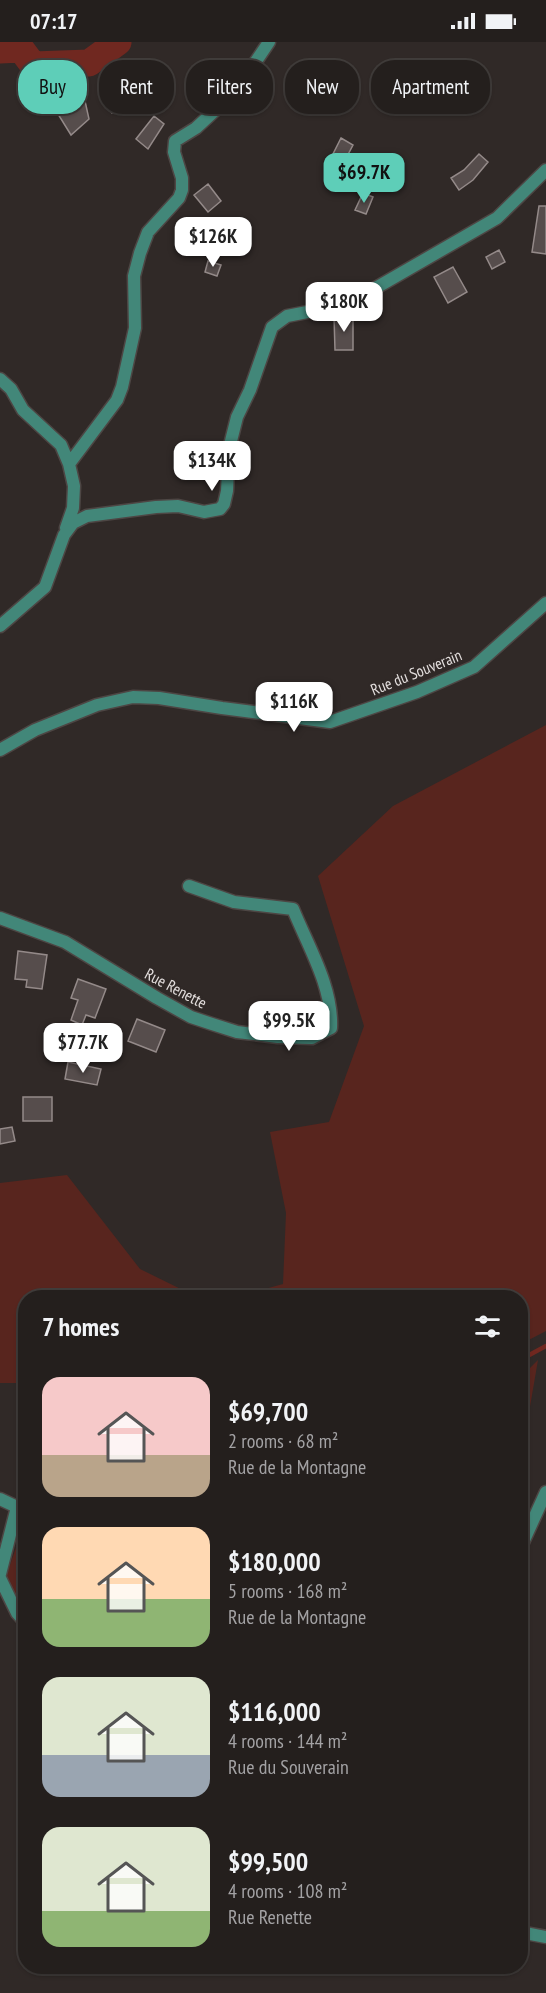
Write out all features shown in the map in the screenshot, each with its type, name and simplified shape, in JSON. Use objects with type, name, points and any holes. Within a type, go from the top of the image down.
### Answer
[{"type":"street","points":[[69,464],[117,400],[122,387],[135,328],[134,276],[140,253],[148,232],[179,198],[182,190],[182,178],[174,152],[175,141],[196,128],[236,91],[269,42]]},
{"type":"street","points":[[64,535],[73,523],[87,516],[156,507],[178,506],[204,512],[220,509],[224,504],[227,491],[229,449],[237,417],[250,390],[272,327],[286,316],[343,305],[360,297],[497,218],[546,170]]},
{"type":"street","points":[[0,379],[10,389],[23,410],[61,444],[69,464],[75,500],[45,587],[0,626]]},
{"type":"street","name":"Rue du Souverain","points":[[0,750],[35,730],[97,705],[133,697],[159,698],[330,722],[417,692],[474,667],[546,603]]},
{"type":"street","name":"Rue Renette","points":[[0,918],[65,942],[191,1017],[212,1024],[237,1032],[278,1037],[312,1038],[331,1028],[332,1013],[325,986],[293,909],[234,902],[189,886]]},
{"type":"street","points":[[528,1531],[546,1492]]},
{"type":"street","points":[[0,1499],[18,1506]]},
{"type":"street","points":[[18,1517],[0,1576],[18,1614]]},
{"type":"street","points":[[528,1934],[546,1937]]},
{"type":"shaded area","points":[[546,725],[546,1331],[528,1340],[528,1290],[261,1290],[283,1284],[286,1213],[270,1132],[329,1122],[364,1026],[318,876],[393,806]]},
{"type":"shaded area","points":[[67,1175],[140,1269],[183,1290],[18,1290],[18,1383],[0,1383],[0,1183]]},
{"type":"shaded area","points":[[538,1360],[528,1418],[528,1370]]},
{"type":"shaded area","points":[[18,1542],[18,1600],[5,1579]]},
{"type":"building","points":[[87,110],[89,119],[71,135],[58,114],[87,114]]},
{"type":"building","points":[[154,116],[164,124],[148,149],[136,139]]},
{"type":"building","points":[[341,138],[353,145],[344,162],[332,156]]},
{"type":"building","points":[[479,154],[488,162],[473,180],[459,190],[451,178],[464,170]]},
{"type":"building","points":[[208,184],[221,201],[208,212],[194,195]]},
{"type":"building","points":[[363,193],[373,197],[366,214],[355,210]]},
{"type":"building","points":[[539,206],[546,206],[546,254],[532,252]]},
{"type":"building","points":[[499,250],[505,262],[492,269],[486,257]]},
{"type":"building","points":[[208,261],[221,265],[217,276],[205,272]]},
{"type":"building","points":[[453,267],[467,292],[448,303],[434,277]]},
{"type":"building","points":[[353,316],[353,350],[335,350],[334,317]]},
{"type":"building","points":[[18,951],[47,955],[42,989],[26,987],[27,980],[15,979]]},
{"type":"building","points":[[78,979],[106,989],[95,1018],[86,1015],[82,1025],[71,1020],[78,1000],[71,998]]},
{"type":"building","points":[[137,1019],[165,1030],[156,1052],[128,1041]]},
{"type":"building","points":[[68,1062],[101,1069],[97,1085],[65,1079]]},
{"type":"building","points":[[23,1097],[52,1097],[52,1121],[23,1121]]},
{"type":"building","points":[[12,1127],[15,1141],[0,1144],[0,1129]]},
{"type":"waterway","points":[[0,50],[21,49],[33,65],[89,63],[118,42]]},
{"type":"waterway","points":[[528,1356],[546,1346]]}]
